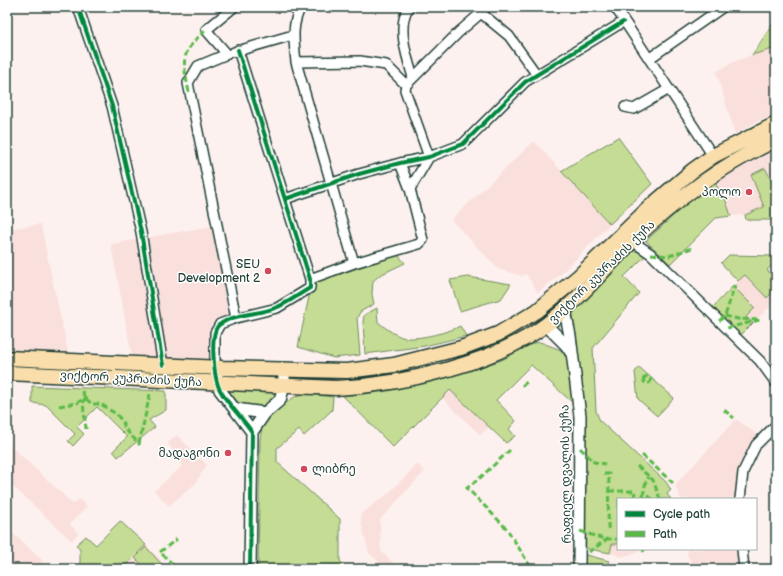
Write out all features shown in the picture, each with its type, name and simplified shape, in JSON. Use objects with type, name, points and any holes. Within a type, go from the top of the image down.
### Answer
[{"type":"main road","name":"ვიქტორ კუპრაძის ქუჩა","points":[[7,373],[284,386],[359,387],[421,375],[469,362],[499,351],[546,325],[565,310],[627,237],[682,179],[713,156],[776,124]]},
{"type":"main road","name":"ვიქტორ კუპრაძის ქუჩა","points":[[7,358],[284,371],[347,370],[387,366],[461,348],[498,334],[537,311],[627,237],[730,163],[776,140]]},
{"type":"main road","points":[[682,179],[692,191]]},
{"type":"main road","points":[[537,311],[546,325]]},
{"type":"street","points":[[78,7],[112,106],[141,232],[163,365]]},
{"type":"street","points":[[227,54],[206,30],[234,7]]},
{"type":"street","points":[[302,7],[296,15],[293,35],[296,62],[354,263]]},
{"type":"street","points":[[409,7],[406,11],[404,23],[404,51],[413,77]]},
{"type":"street","points":[[615,7],[623,22],[650,58],[713,156]]},
{"type":"street","points":[[650,58],[723,7]]},
{"type":"street","points":[[429,157],[405,90],[406,85],[481,10],[509,36],[537,75]]},
{"type":"street","points":[[285,199],[400,163],[429,157],[463,144],[525,82],[623,22]]},
{"type":"street","points":[[236,318],[188,82],[198,66],[238,50],[293,35]]},
{"type":"street","points":[[238,50],[310,279],[310,288],[277,308],[236,318],[220,324],[215,333],[215,368],[217,383],[224,397],[236,409],[252,432]]},
{"type":"street","points":[[296,62],[360,61],[386,65],[406,85]]},
{"type":"street","points":[[625,107],[634,109],[669,89]]},
{"type":"street","points":[[410,189],[429,157]]},
{"type":"street","points":[[310,279],[354,263],[419,244],[423,240],[410,189],[400,163]]},
{"type":"street","points":[[627,237],[651,254],[676,278],[760,361],[776,383]]},
{"type":"street","name":"რაფიელ დვალის ქუჩა","points":[[565,310],[580,416],[579,569]]},
{"type":"street","points":[[546,325],[566,346],[572,355]]},
{"type":"street","points":[[250,569],[252,432],[265,413],[280,400],[284,386],[284,371]]},
{"type":"street","points":[[236,409],[265,413]]},
{"type":"street","points":[[740,498],[743,472],[756,445],[776,425]]},
{"type":"street","points":[[742,550],[744,569]]},
{"type":"shaded area","points":[[776,46],[776,115],[759,121],[735,134],[716,72],[733,62]]},
{"type":"shaded area","points":[[534,141],[610,224],[564,271],[538,293],[526,274],[522,276],[498,269],[451,220]]},
{"type":"shaded area","points":[[776,147],[776,188],[765,168],[765,207],[745,215],[731,216],[725,198],[714,182],[732,169]]},
{"type":"shaded area","points":[[41,224],[69,355],[7,351],[7,229]]},
{"type":"shaded area","points":[[206,227],[214,227],[230,311],[228,315],[218,318],[211,324],[211,356],[209,361],[132,357],[111,244]]},
{"type":"shaded area","points":[[745,275],[767,298],[776,289],[776,301],[753,323],[746,317],[755,308],[733,286]]},
{"type":"shaded area","points":[[450,390],[489,427],[480,435],[442,398]]},
{"type":"shaded area","points":[[736,419],[758,435],[745,453],[737,475],[736,498],[681,498],[675,485]]},
{"type":"shaded area","points":[[177,435],[207,465],[195,484],[169,506],[154,491],[182,466],[168,443]]},
{"type":"shaded area","points":[[7,442],[73,504],[79,499],[87,506],[70,524],[78,533],[72,541],[7,481]]},
{"type":"shaded area","points":[[417,464],[425,471],[380,520],[381,551],[400,569],[386,569],[369,553],[361,523],[361,514],[390,492]]},
{"type":"shaded area","points":[[7,528],[42,560],[44,569],[7,569]]},
{"type":"shaded area","points":[[612,544],[617,544],[617,550],[643,550],[622,557],[610,553]]},
{"type":"shaded area","points":[[146,545],[169,569],[122,569]]},
{"type":"shaded area","points":[[688,550],[739,550],[740,569],[694,569],[687,554]]},
{"type":"green space","points":[[776,19],[776,48],[752,55]]},
{"type":"green space","points":[[618,137],[652,184],[610,224],[561,171]]},
{"type":"green space","points":[[765,168],[776,188],[776,220],[746,220],[745,215],[764,207],[751,175]]},
{"type":"green space","points":[[714,182],[725,198],[731,216],[716,218],[670,264],[646,241],[686,204]]},
{"type":"green space","points":[[634,251],[639,251],[645,256],[624,277],[639,293],[593,348],[596,411],[600,421],[666,482],[671,490],[667,494],[670,498],[617,498],[617,544],[612,544],[610,553],[584,548],[573,313]]},
{"type":"green space","points":[[398,255],[405,263],[380,275],[373,281],[372,294],[374,304],[360,312],[357,318],[360,355],[334,358],[298,347],[312,283]]},
{"type":"green space","points":[[729,255],[774,256],[776,262],[767,270],[776,280],[776,289],[767,298],[745,275],[738,281],[721,263]]},
{"type":"green space","points":[[468,277],[511,284],[501,299],[460,311],[450,280]]},
{"type":"green space","points":[[733,286],[755,308],[746,317],[753,323],[742,334],[738,332],[713,307]]},
{"type":"green space","points":[[377,308],[378,322],[393,333],[404,338],[442,333],[460,326],[466,336],[425,346],[365,354],[364,315]]},
{"type":"green space","points":[[540,342],[561,350],[568,359],[574,404],[531,365],[496,400],[516,421],[509,429],[515,436],[506,443],[450,390],[393,447],[343,396],[383,391],[460,373],[499,361],[524,347]]},
{"type":"green space","points":[[7,364],[196,374],[196,375],[7,367]]},
{"type":"green space","points":[[639,367],[674,398],[657,416],[638,399],[635,372]]},
{"type":"green space","points":[[32,386],[166,391],[166,410],[149,420],[155,427],[118,457],[113,451],[127,437],[97,407],[77,427],[84,434],[73,446],[68,441],[75,434],[46,405],[32,403]]},
{"type":"green space","points":[[228,390],[277,392],[277,396],[270,402],[250,408],[238,403]]},
{"type":"green space","points":[[309,394],[333,397],[332,410],[304,436],[299,430],[277,448],[277,462],[340,519],[340,561],[348,569],[298,569],[291,563],[285,569],[258,569],[260,440],[263,420],[294,397]]},
{"type":"green space","points":[[120,521],[146,545],[122,569],[80,569],[80,550],[76,545],[86,536],[96,545]]},
{"type":"green space","points":[[146,547],[165,568],[146,569],[135,558]]},
{"type":"green space","points":[[583,554],[609,561],[607,569],[583,569]]},
{"type":"marked path","points":[[189,92],[184,64],[185,57],[191,45],[206,30]]},
{"type":"marked path","points":[[651,254],[669,256],[692,248]]},
{"type":"marked path","points":[[719,321],[725,316],[735,285]]},
{"type":"marked path","points":[[725,316],[738,319],[760,320],[727,328]]},
{"type":"marked path","points":[[647,376],[650,377],[651,380],[650,383],[647,384],[644,383],[643,380],[644,377],[647,376]]},
{"type":"marked path","points":[[522,386],[528,381]]},
{"type":"marked path","points":[[82,391],[85,398],[92,404],[101,404],[116,414],[123,422],[125,429],[140,445]]},
{"type":"marked path","points":[[139,444],[150,394]]},
{"type":"marked path","points":[[59,406],[77,403],[85,398],[83,403],[86,429]]},
{"type":"marked path","points":[[724,410],[734,418]]},
{"type":"marked path","points":[[580,448],[594,462],[605,464]]},
{"type":"marked path","points":[[510,450],[467,488],[507,529],[532,569]]},
{"type":"marked path","points":[[642,455],[673,483]]},
{"type":"marked path","points":[[637,466],[653,480],[660,498]]},
{"type":"marked path","points":[[604,474],[609,474],[608,529]]},
{"type":"marked path","points":[[643,496],[646,481],[649,477]]},
{"type":"marked path","points":[[609,491],[635,491],[634,498]]},
{"type":"marked path","points":[[642,498],[647,495],[651,498]]},
{"type":"marked path","points":[[580,531],[604,539],[617,539]]},
{"type":"marked path","points":[[160,552],[177,539]]},
{"type":"marked path","points":[[589,552],[607,539]]},
{"type":"marked path","points":[[162,554],[178,569]]},
{"type":"cycle path","points":[[78,7],[112,106],[141,232],[163,365]]},
{"type":"cycle path","points":[[285,199],[359,174],[429,157],[463,144],[525,82],[623,22]]},
{"type":"cycle path","points":[[238,50],[310,279],[310,288],[279,306],[225,321],[219,325],[214,337],[214,367],[220,390],[252,432],[250,569]]},
{"type":"place","name":"პოლო","points":[[749,192]]},
{"type":"place","name":"SEU Development 2","points":[[268,271]]},
{"type":"place","name":"მადაგონი","points":[[228,453]]},
{"type":"place","name":"ლიბრე","points":[[304,469]]}]
